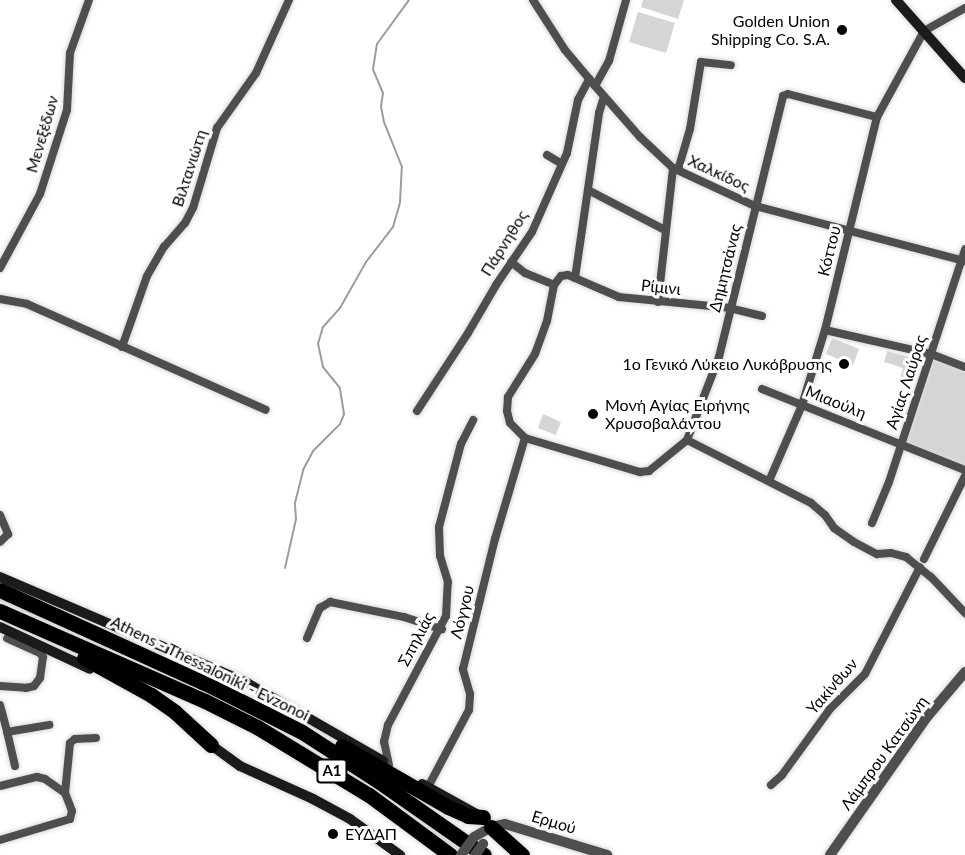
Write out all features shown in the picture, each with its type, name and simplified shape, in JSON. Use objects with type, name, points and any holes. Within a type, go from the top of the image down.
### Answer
[{"type":"highway","name":"Athens - Thessaloniki - Evzonoi","points":[[0,590],[302,732],[481,845]]},
{"type":"highway","name":"Athens - Thessaloniki - Evzonoi","points":[[0,611],[205,701],[293,748],[369,795],[450,855]]},
{"type":"highway","points":[[33,627],[151,695],[175,712],[211,745]]},
{"type":"highway","points":[[248,705],[265,709],[304,726],[448,807],[487,822],[522,855]]},
{"type":"main road","points":[[896,0],[965,78]]},
{"type":"main road","points":[[0,577],[248,683],[487,822]]},
{"type":"main road","points":[[0,627],[10,636],[67,657],[114,682],[240,766],[350,819],[400,855]]},
{"type":"street","name":"Μενεξέδων","points":[[0,268],[40,194],[67,110],[70,53],[89,0]]},
{"type":"street","name":"Βιλτανιώτη","points":[[122,347],[147,276],[164,247],[185,223],[193,208],[217,128],[256,73],[289,0]]},
{"type":"street","name":"Χαλκίδος","points":[[533,0],[565,50],[592,83],[639,137],[675,169],[755,206],[963,261]]},
{"type":"street","name":"Πάρνηθος","points":[[417,411],[532,232],[570,142],[578,100],[609,61],[626,0]]},
{"type":"street","points":[[924,31],[965,8]]},
{"type":"street","name":"Κόττου","points":[[769,481],[802,405],[825,330],[877,117],[924,31]]},
{"type":"street","points":[[658,302],[665,230],[675,169],[690,129],[700,62],[731,65]]},
{"type":"street","name":"Δημητσάνας","points":[[687,440],[719,357],[781,99],[788,94],[877,117]]},
{"type":"street","points":[[575,278],[599,113],[604,97]]},
{"type":"street","points":[[547,156],[562,164]]},
{"type":"street","points":[[588,190],[665,230]]},
{"type":"street","name":"Αγίας Λαύρας","points":[[872,523],[901,444],[963,261],[965,249]]},
{"type":"street","points":[[511,262],[525,273],[554,285],[539,344],[508,397],[507,411],[510,423],[525,438],[642,473],[648,471],[687,440],[811,503],[825,515],[834,528],[854,542],[877,554],[897,554],[922,563],[965,613]]},
{"type":"street","name":"Ρίμινι","points":[[554,285],[561,276],[568,275],[619,297],[731,308],[762,316]]},
{"type":"street","points":[[0,299],[27,304],[266,410]]},
{"type":"street","points":[[825,330],[931,354],[965,367]]},
{"type":"street","name":"Μιαούλη","points":[[762,389],[965,470]]},
{"type":"street","name":"Σπηλιάς","points":[[389,765],[384,742],[388,725],[447,616],[449,594],[440,556],[441,511],[461,444],[473,420]]},
{"type":"street","name":"Λόγγου","points":[[428,787],[469,710],[470,694],[463,669],[499,523],[525,438]]},
{"type":"street","name":"Υακίνθων","points":[[771,785],[782,775],[830,709],[865,674],[965,476]]},
{"type":"street","points":[[0,515],[8,534],[0,542]]},
{"type":"street","points":[[307,638],[320,608],[330,602],[404,617],[442,629]]},
{"type":"street","points":[[0,646],[10,636],[43,657],[40,678],[34,686],[26,688],[0,686]]},
{"type":"street","name":"Λάμπρου Κατσώνη","points":[[830,855],[927,717],[965,672]]},
{"type":"street","points":[[0,705],[4,729],[15,766]]},
{"type":"street","points":[[4,729],[49,725]]},
{"type":"street","points":[[0,840],[67,821],[72,816],[65,793],[70,743],[75,739],[96,738]]},
{"type":"street","points":[[0,786],[37,777],[45,779],[65,793]]},
{"type":"street","points":[[475,855],[481,845],[487,822]]},
{"type":"street","name":"Ερμού","points":[[487,822],[527,829],[607,855]]},
{"type":"street","points":[[461,855],[481,845]]},
{"type":"shaded area","points":[[643,0],[684,0],[678,19],[641,7]]},
{"type":"shaded area","points":[[638,12],[675,23],[666,53],[629,42]]},
{"type":"shaded area","points":[[832,338],[859,349],[853,365],[826,354]]},
{"type":"shaded area","points":[[887,351],[920,360],[913,382],[900,378],[903,368],[884,362]]},
{"type":"shaded area","points":[[932,358],[965,372],[965,468],[904,444]]},
{"type":"shaded area","points":[[543,414],[561,422],[556,435],[538,428]]},
{"type":"shaded area","points":[[0,597],[260,719],[372,786],[469,855],[463,855],[372,789],[208,697],[0,601]]},
{"type":"waterway","points":[[285,568],[296,519],[295,503],[303,470],[313,451],[340,424],[344,414],[340,388],[323,367],[318,344],[323,327],[340,308],[366,262],[393,227],[400,202],[402,167],[384,122],[381,106],[383,93],[373,69],[377,44],[409,0]]},
{"type":"place","name":"Golden Union Shipping Co. S.A.","points":[[842,30]]},
{"type":"place","name":"1ο Γενικό Λύκειο Λυκόβρυσης","points":[[844,364]]},
{"type":"place","name":"Μονή Αγίας Ειρήνης Χρυσοβαλάντου","points":[[593,414]]},
{"type":"place","name":"ΕΥΔΑΠ","points":[[333,834]]}]
